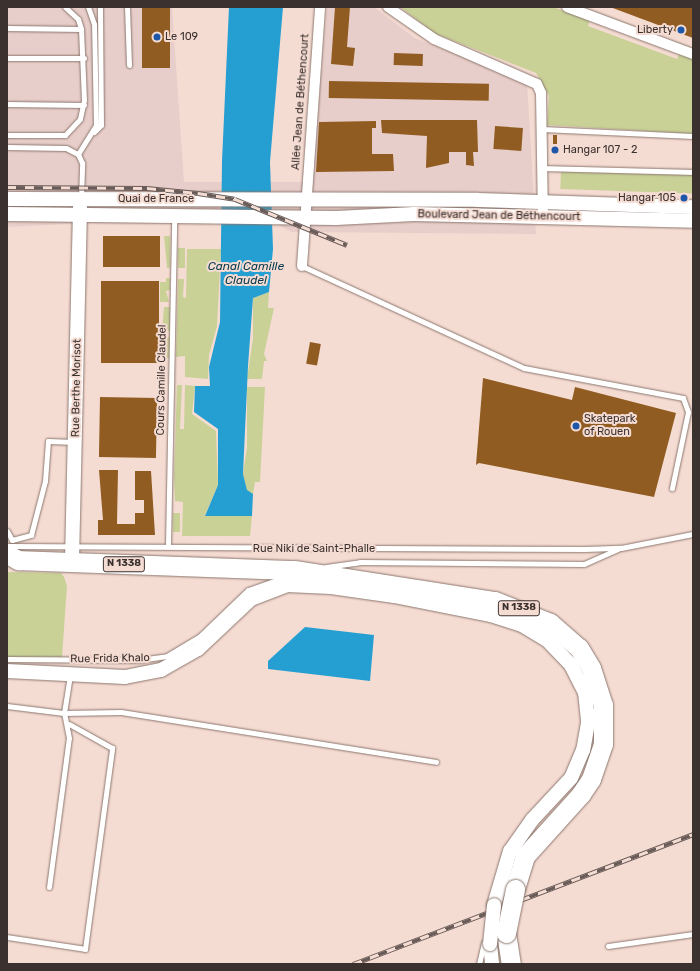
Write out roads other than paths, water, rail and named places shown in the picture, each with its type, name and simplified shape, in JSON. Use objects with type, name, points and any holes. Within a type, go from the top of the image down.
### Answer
[{"type":"highway","name":"N 1338","points":[[10,555],[72,554],[306,572],[495,601],[550,623],[579,648],[600,692],[603,744],[584,789],[525,856],[515,889],[506,934],[511,964]]},
{"type":"main road","name":"Quai de France","points":[[7,199],[306,200]]},
{"type":"main road","name":"Rue Berthe Morisot","points":[[72,554],[76,442],[80,199]]},
{"type":"main road","name":"Boulevard Jean de Béthencourt","points":[[306,200],[543,209],[693,221]]},
{"type":"main road","name":"Boulevard Jean de Béthencourt","points":[[305,218],[543,209],[693,207]]},
{"type":"main road","name":"Quai de France","points":[[7,214],[305,218]]},
{"type":"main road","name":"Rue Frida Khalo","points":[[7,671],[125,677],[161,670],[198,649],[252,599],[288,586],[330,587],[491,615],[534,631],[571,665],[585,692],[588,708],[583,750],[567,783],[532,820],[510,851],[496,895],[487,944]]},
{"type":"main road","name":"N 1338","points":[[487,944],[492,964]]},
{"type":"street","name":"Allée Jean de Béthencourt","points":[[302,266],[320,7]]},
{"type":"street","points":[[388,7],[415,28],[452,48],[537,84],[541,93],[543,209]]},
{"type":"street","points":[[567,7],[693,54]]},
{"type":"lane","points":[[7,134],[66,135],[77,124],[84,105],[84,58],[81,29],[78,19],[65,7]]},
{"type":"lane","points":[[88,7],[94,24],[96,125],[93,133]]},
{"type":"lane","points":[[78,154],[101,124],[100,7]]},
{"type":"lane","points":[[127,7],[129,65]]},
{"type":"lane","points":[[7,28],[81,29]]},
{"type":"lane","points":[[7,58],[84,58]]},
{"type":"lane","points":[[7,104],[84,105]]},
{"type":"lane","points":[[542,129],[693,136]]},
{"type":"lane","points":[[7,147],[66,148],[78,154],[82,163],[80,199]]},
{"type":"lane","points":[[543,168],[693,172]]},
{"type":"lane","name":"Cours Camille Claudel","points":[[168,544],[174,216]]},
{"type":"lane","points":[[302,266],[524,368],[683,398],[688,412],[672,488]]},
{"type":"lane","points":[[7,531],[12,540],[31,535],[45,481],[48,441],[76,442]]},
{"type":"lane","name":"Rue Niki de Saint-Phalle","points":[[72,554],[621,548],[693,534]]},
{"type":"lane","name":"Rue Niki de Saint-Phalle","points":[[306,572],[360,562],[584,564],[621,548]]},
{"type":"lane","name":"Rue Frida Khalo","points":[[7,659],[139,660],[168,656],[200,636],[248,590],[306,572]]},
{"type":"lane","points":[[49,887],[69,724],[64,713],[70,675]]},
{"type":"lane","points":[[8,708],[64,713],[121,712],[436,762]]},
{"type":"lane","points":[[7,937],[85,948],[112,748],[69,724]]},
{"type":"lane","points":[[608,946],[693,934]]},
{"type":"lane","points":[[479,964],[487,944]]},
{"type":"water","name":"Canal Camille Claudel","points":[[229,7],[283,7],[270,162],[273,249],[269,292],[253,298],[243,474],[247,490],[253,494],[252,516],[205,516],[218,485],[218,429],[194,412],[195,386],[210,386],[209,367],[220,322],[222,161]]},
{"type":"water","points":[[305,627],[374,635],[370,681],[268,669],[268,661]]},
{"type":"railway","points":[[7,187],[147,188],[198,193],[235,199],[347,245]]},
{"type":"railway","points":[[353,964],[693,834]]},
{"type":"place","name":"Liberty","points":[[681,30]]},
{"type":"place","name":"Le 109","points":[[157,37]]},
{"type":"place","name":"Hangar 107 - 2","points":[[555,150]]},
{"type":"place","name":"Hangar 105","points":[[684,198]]},
{"type":"place","name":"Skatepark of Rouen","points":[[576,426]]}]
